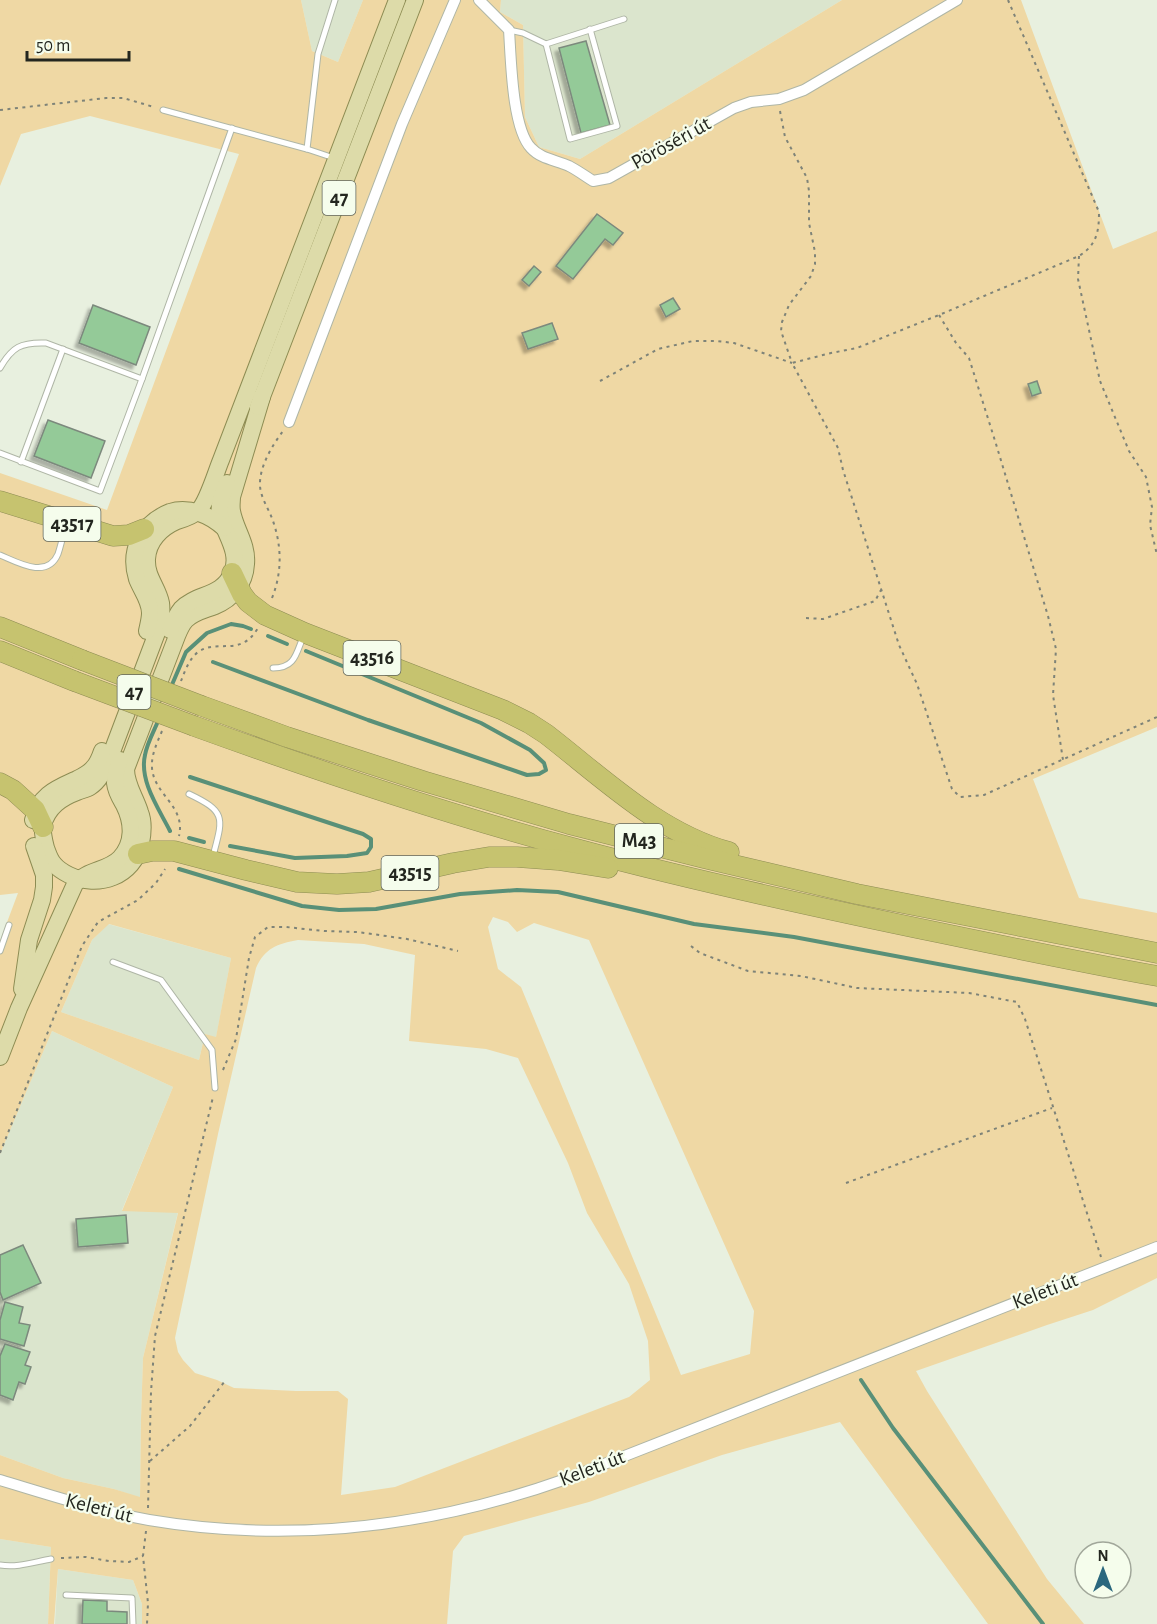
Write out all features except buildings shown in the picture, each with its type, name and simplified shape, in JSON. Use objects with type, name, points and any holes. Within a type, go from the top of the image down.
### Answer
[{"type":"highway","name":"43517","points":[[0,501],[113,536],[129,535],[144,529]]},
{"type":"highway","name":"43516","points":[[235,581],[248,602],[265,615],[305,633],[465,694],[529,723],[648,813],[684,835],[711,847],[805,873],[857,894]]},
{"type":"highway","name":"M43","points":[[0,627],[287,737],[423,781],[569,824],[857,894],[1157,952]]},
{"type":"highway","name":"M43","points":[[0,651],[305,767],[419,804],[580,850],[848,914],[1157,976]]},
{"type":"highway","points":[[0,783],[13,790],[39,818]]},
{"type":"highway","name":"43515","points":[[138,854],[152,851],[174,851],[297,882],[337,884],[369,882],[489,857],[558,860],[583,865],[685,876]]},
{"type":"main road","name":"47","points":[[0,1058],[5,1032],[56,948],[84,887],[85,880],[92,872],[119,860],[131,838],[128,816],[116,791],[116,771],[174,619],[189,603],[213,593],[244,574],[246,556],[244,542],[229,523],[232,497],[255,394],[336,158],[397,0]]},
{"type":"main road","name":"47","points":[[19,1008],[29,940],[45,886],[44,875],[32,839],[32,822],[63,798],[90,787],[100,778],[110,757],[160,622],[161,604],[147,568],[148,550],[161,530],[203,505],[222,460],[255,394],[415,0]]},
{"type":"main road","points":[[144,529],[162,515],[174,511],[191,511],[218,522],[229,523]]},
{"type":"main road","name":"47","points":[[19,1008],[56,882],[55,866],[43,838],[39,818],[46,796],[93,769],[103,750],[143,645],[150,614],[135,567],[136,547],[144,529]]},
{"type":"main road","name":"47","points":[[138,854],[143,830],[141,813],[128,786],[126,769],[184,622],[201,610],[228,599],[235,581]]},
{"type":"main road","points":[[55,866],[64,873],[85,880],[112,878],[122,872],[138,854]]},
{"type":"street","points":[[289,422],[402,124],[455,0]]},
{"type":"street","points":[[479,0],[509,30]]},
{"type":"street","name":"Pöröséri út","points":[[509,30],[515,98],[520,127],[526,140],[531,148],[546,158],[568,165],[593,181],[609,178],[734,108],[751,102],[779,99],[804,90],[957,0]]},
{"type":"street","name":"Keleti út","points":[[0,1480],[55,1497],[147,1519],[227,1529],[307,1530],[387,1524],[462,1510],[497,1502],[566,1479],[1157,1248]]},
{"type":"lane","points":[[307,148],[318,54],[335,0]]},
{"type":"lane","points":[[509,30],[523,33],[546,44],[624,19]]},
{"type":"lane","points":[[546,44],[570,139],[617,126],[590,29]]},
{"type":"lane","points":[[163,110],[307,148],[336,158]]},
{"type":"lane","points":[[0,453],[100,491],[232,128]]},
{"type":"lane","points":[[0,368],[7,356],[17,347],[31,342],[46,343],[142,379]]},
{"type":"lane","points":[[21,462],[63,349]]},
{"type":"lane","points":[[0,555],[30,567],[48,566],[57,555],[67,522]]},
{"type":"lane","points":[[273,668],[285,667],[294,660],[305,633]]},
{"type":"lane","points":[[189,794],[206,802],[218,813],[219,832],[212,861]]},
{"type":"lane","points":[[0,951],[9,925]]},
{"type":"lane","points":[[113,962],[161,980],[212,1050],[215,1088]]},
{"type":"lane","points":[[0,1565],[21,1565],[51,1559]]},
{"type":"lane","points":[[66,1595],[132,1598],[138,1594]]},
{"type":"lane","points":[[132,1598],[133,1624]]},
{"type":"path","points":[[600,381],[658,349],[693,341],[734,343],[792,363],[831,352],[857,348],[1089,250],[1099,229],[1099,212],[1008,0]]},
{"type":"path","points":[[0,110],[123,98],[163,110]]},
{"type":"path","points":[[779,99],[785,137],[807,178],[809,223],[815,252],[815,264],[811,276],[789,305],[781,331],[792,363],[838,448],[899,645],[917,684],[952,789],[960,797],[984,795],[1157,717]]},
{"type":"path","points":[[1079,256],[1078,279],[1100,381],[1129,451],[1146,477],[1152,507],[1150,525],[1157,555]]},
{"type":"path","points":[[939,315],[956,344],[969,358],[1048,616],[1056,649],[1053,695],[1063,760]]},
{"type":"path","points":[[177,690],[185,669],[198,653],[210,647],[229,647],[247,642],[254,635],[265,615],[279,578],[280,552],[278,537],[261,496],[260,484],[269,453],[289,422]]},
{"type":"path","points":[[806,618],[823,619],[875,601],[882,589]]},
{"type":"path","points":[[0,1153],[82,946],[98,922],[148,892],[163,874],[174,851],[181,829],[180,819],[156,784],[152,767],[154,753],[162,732]]},
{"type":"path","points":[[147,1624],[148,1603],[143,1556],[147,1519],[155,1336],[215,1088],[236,1039],[249,958],[255,937],[268,927],[286,927],[358,932],[407,939],[458,951]]},
{"type":"path","points":[[691,946],[699,953],[748,971],[801,976],[857,988],[969,993],[1017,1002],[1025,1019],[1104,1268]]},
{"type":"path","points":[[846,1183],[1053,1108]]},
{"type":"path","points":[[150,1461],[190,1426],[225,1381]]},
{"type":"path","points":[[51,1559],[86,1557],[129,1562],[143,1556]]},
{"type":"shaded area","points":[[0,0],[301,0],[312,51],[338,62],[363,0],[501,0],[500,12],[523,25],[525,117],[539,147],[580,159],[842,0],[1021,0],[1113,249],[1157,231],[1157,727],[1033,779],[1079,898],[1157,913],[1157,1278],[1093,1310],[916,1371],[1047,1579],[1084,1624],[988,1624],[840,1422],[722,1455],[589,1502],[464,1536],[453,1551],[447,1624],[142,1624],[142,1604],[133,1580],[58,1569],[54,1624],[48,1624],[51,1547],[0,1539],[0,1455],[63,1478],[140,1497],[143,1358],[178,1213],[122,1211],[173,1087],[52,1031],[0,1154],[0,941],[18,893],[0,895],[0,473],[107,510],[239,154],[90,116],[21,134],[0,186]],"holes":[[[493,917],[508,922],[517,932],[534,923],[589,940],[754,1311],[750,1354],[681,1375],[521,987],[498,969],[488,927]],[[109,924],[231,958],[216,1037],[205,1034],[199,1060],[61,1012],[92,940]],[[298,940],[364,944],[415,955],[409,1041],[486,1049],[518,1058],[568,1163],[587,1213],[629,1284],[648,1341],[650,1380],[629,1397],[395,1487],[341,1495],[348,1399],[338,1391],[234,1388],[195,1373],[183,1360],[178,1352],[175,1338],[218,1134],[256,968],[263,956],[278,945]]]},
{"type":"shaded area","points":[[301,0],[363,0],[338,62],[312,51]]},
{"type":"shaded area","points":[[501,0],[842,0],[580,159],[539,147],[525,117],[523,25],[500,12]]},
{"type":"shaded area","points":[[108,924],[231,958],[216,1038],[205,1034],[199,1060],[61,1012],[92,940]]},
{"type":"shaded area","points":[[52,1031],[173,1087],[122,1210],[178,1212],[143,1358],[140,1498],[114,1489],[63,1478],[0,1455],[0,1154]]},
{"type":"shaded area","points":[[0,1539],[51,1547],[48,1624],[0,1624]]},
{"type":"shaded area","points":[[58,1569],[133,1580],[142,1604],[142,1624],[55,1624]]},
{"type":"waterway","points":[[171,687],[186,652],[207,633],[231,624],[251,629]]},
{"type":"waterway","points":[[268,636],[287,644]]},
{"type":"waterway","points":[[213,662],[368,720],[527,775],[539,774],[546,770],[544,763],[530,750],[481,723],[306,651]]},
{"type":"waterway","points":[[159,719],[146,750],[144,765],[147,785],[170,831]]},
{"type":"waterway","points":[[190,777],[363,834],[371,839],[371,847],[367,853],[347,856],[295,858],[230,846]]},
{"type":"waterway","points":[[189,838],[204,842]]},
{"type":"waterway","points":[[179,869],[302,906],[339,910],[376,909],[460,894],[517,890],[558,892],[694,924],[794,937],[1157,1005]]},
{"type":"waterway","points":[[861,1380],[893,1428],[1043,1624]]}]
